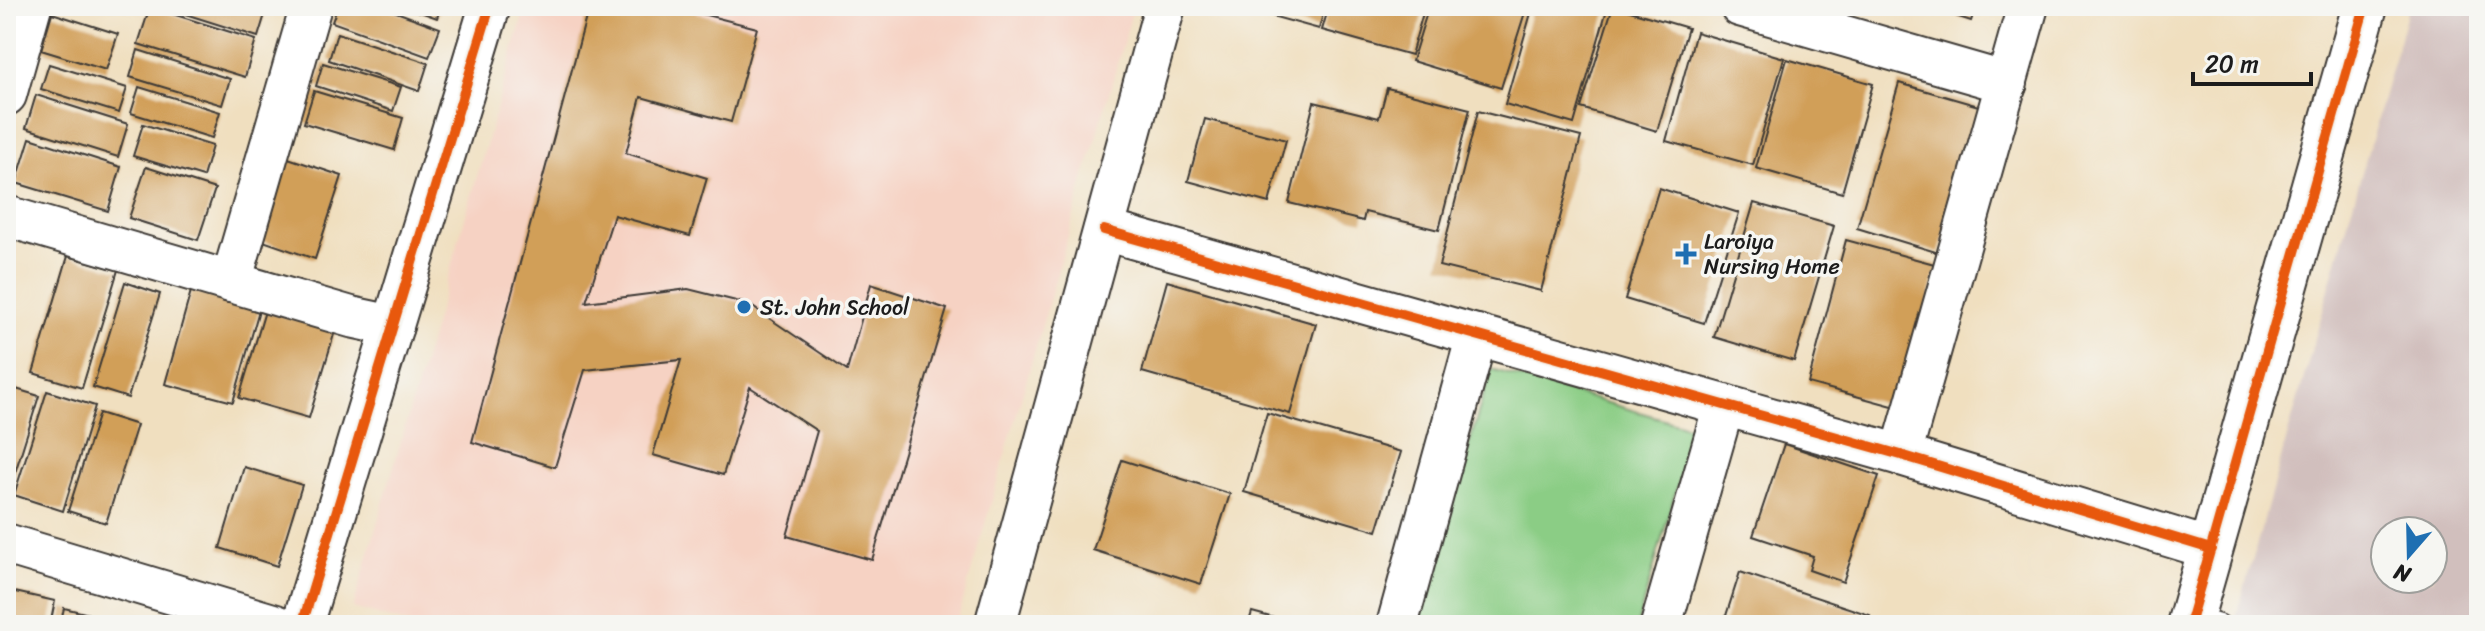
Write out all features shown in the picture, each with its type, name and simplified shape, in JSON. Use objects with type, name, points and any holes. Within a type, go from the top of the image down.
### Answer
[{"type":"street","points":[[6,95],[31,6]]},
{"type":"street","points":[[231,282],[311,6]]},
{"type":"street","points":[[302,625],[490,6]]},
{"type":"street","points":[[995,625],[1165,6]]},
{"type":"street","points":[[1740,6],[2007,83]]},
{"type":"street","points":[[1901,455],[2028,6]]},
{"type":"street","points":[[2200,622],[2211,549],[2365,6]]},
{"type":"street","points":[[6,216],[351,317],[393,326]]},
{"type":"street","points":[[1104,230],[1901,455],[2211,549]]},
{"type":"street","points":[[1397,625],[1477,335]]},
{"type":"street","points":[[1661,625],[1724,405]]},
{"type":"street","points":[[6,544],[261,623]]},
{"type":"shaded area","name":"St. John School","points":[[526,6],[1134,6],[956,625],[412,625],[353,608]]},
{"type":"shaded area","points":[[2409,6],[2479,6],[2479,625],[2234,625]]},
{"type":"green space","points":[[1491,369],[1694,428],[1637,625],[1417,625]]},
{"type":"building","points":[[160,6],[260,6],[267,8],[258,37]]},
{"type":"building","points":[[338,6],[380,6],[440,28],[429,57],[332,22]]},
{"type":"building","points":[[404,6],[441,6],[437,18]]},
{"type":"building","points":[[589,6],[671,6],[757,28],[731,122],[641,97],[626,153],[707,178],[690,236],[614,215],[586,302],[688,289],[748,304],[847,371],[871,284],[947,309],[872,560],[787,536],[817,431],[750,387],[723,475],[653,455],[681,360],[585,370],[555,467],[472,442]]},
{"type":"building","points":[[1236,6],[1325,6],[1319,29]]},
{"type":"building","points":[[1329,6],[1425,6],[1411,55],[1322,30]]},
{"type":"building","points":[[1429,6],[1527,6],[1501,88],[1412,61]]},
{"type":"building","points":[[1533,6],[1608,6],[1574,124],[1505,104]]},
{"type":"building","points":[[1613,6],[1688,28],[1657,131],[1581,108]]},
{"type":"building","points":[[1925,6],[1976,6],[1971,21]]},
{"type":"building","points":[[150,7],[256,40],[245,77],[138,44]]},
{"type":"building","points":[[52,13],[118,34],[106,70],[41,50]]},
{"type":"building","points":[[1696,32],[1784,58],[1753,165],[1666,141]]},
{"type":"building","points":[[337,33],[428,63],[419,91],[329,60]]},
{"type":"building","points":[[138,50],[230,79],[222,105],[130,77]]},
{"type":"building","points":[[1787,59],[1873,84],[1842,193],[1756,168]]},
{"type":"building","points":[[323,63],[401,87],[393,111],[316,86]]},
{"type":"building","points":[[49,64],[127,88],[119,113],[41,89]]},
{"type":"building","points":[[1899,83],[1982,107],[1939,253],[1857,228]]},
{"type":"building","points":[[139,87],[220,112],[212,138],[131,113]]},
{"type":"building","points":[[1387,88],[1470,109],[1439,230],[1365,212],[1363,221],[1289,203],[1314,102],[1379,118]]},
{"type":"building","points":[[314,91],[403,118],[394,150],[304,123]]},
{"type":"building","points":[[36,95],[128,124],[118,157],[26,128]]},
{"type":"building","points":[[1478,111],[1581,137],[1541,291],[1439,266]]},
{"type":"building","points":[[1205,119],[1286,140],[1269,203],[1188,181]]},
{"type":"building","points":[[143,124],[212,146],[203,177],[133,156]]},
{"type":"building","points":[[30,138],[121,167],[108,211],[16,183]]},
{"type":"building","points":[[288,158],[342,176],[315,259],[260,240]]},
{"type":"building","points":[[146,167],[215,189],[198,240],[129,218]]},
{"type":"building","points":[[1659,188],[1739,213],[1704,323],[1625,299]]},
{"type":"building","points":[[1754,203],[1834,226],[1794,361],[1714,337]]},
{"type":"building","points":[[1846,240],[1938,265],[1900,408],[1808,383]]},
{"type":"building","points":[[6,242],[15,244],[7,272],[6,271]]},
{"type":"building","points":[[68,256],[118,270],[82,388],[33,373]]},
{"type":"building","points":[[1167,281],[1316,324],[1290,414],[1142,372]]},
{"type":"building","points":[[125,282],[160,294],[128,398],[93,387]]},
{"type":"building","points":[[191,291],[259,310],[233,402],[165,384]]},
{"type":"building","points":[[265,311],[335,331],[309,418],[239,398]]},
{"type":"building","points":[[6,386],[39,396],[8,495],[6,494]]},
{"type":"building","points":[[47,391],[95,406],[63,511],[14,495]]},
{"type":"building","points":[[99,413],[137,425],[106,523],[68,511]]},
{"type":"building","points":[[1267,413],[1401,452],[1377,531],[1244,492]]},
{"type":"building","points":[[1784,444],[1879,476],[1843,582],[1809,570],[1813,556],[1753,536]]},
{"type":"building","points":[[1122,460],[1230,494],[1201,584],[1093,550]]},
{"type":"building","points":[[244,467],[302,485],[277,566],[220,548]]},
{"type":"building","points":[[1740,572],[1870,615],[1866,625],[1723,625]]},
{"type":"building","points":[[6,590],[55,601],[50,625],[6,625]]},
{"type":"building","points":[[64,608],[131,624],[131,625],[60,625]]},
{"type":"building","points":[[1252,612],[1296,624],[1248,625]]},
{"type":"cycle path","points":[[302,625],[490,6]]},
{"type":"cycle path","points":[[2189,625],[2365,6]]},
{"type":"cycle path","points":[[1104,230],[1901,455],[2211,549]]},
{"type":"place","name":"Laroiya Nursing Home","points":[[1686,254]]},
{"type":"place","name":"St. John School","points":[[744,307]]}]
